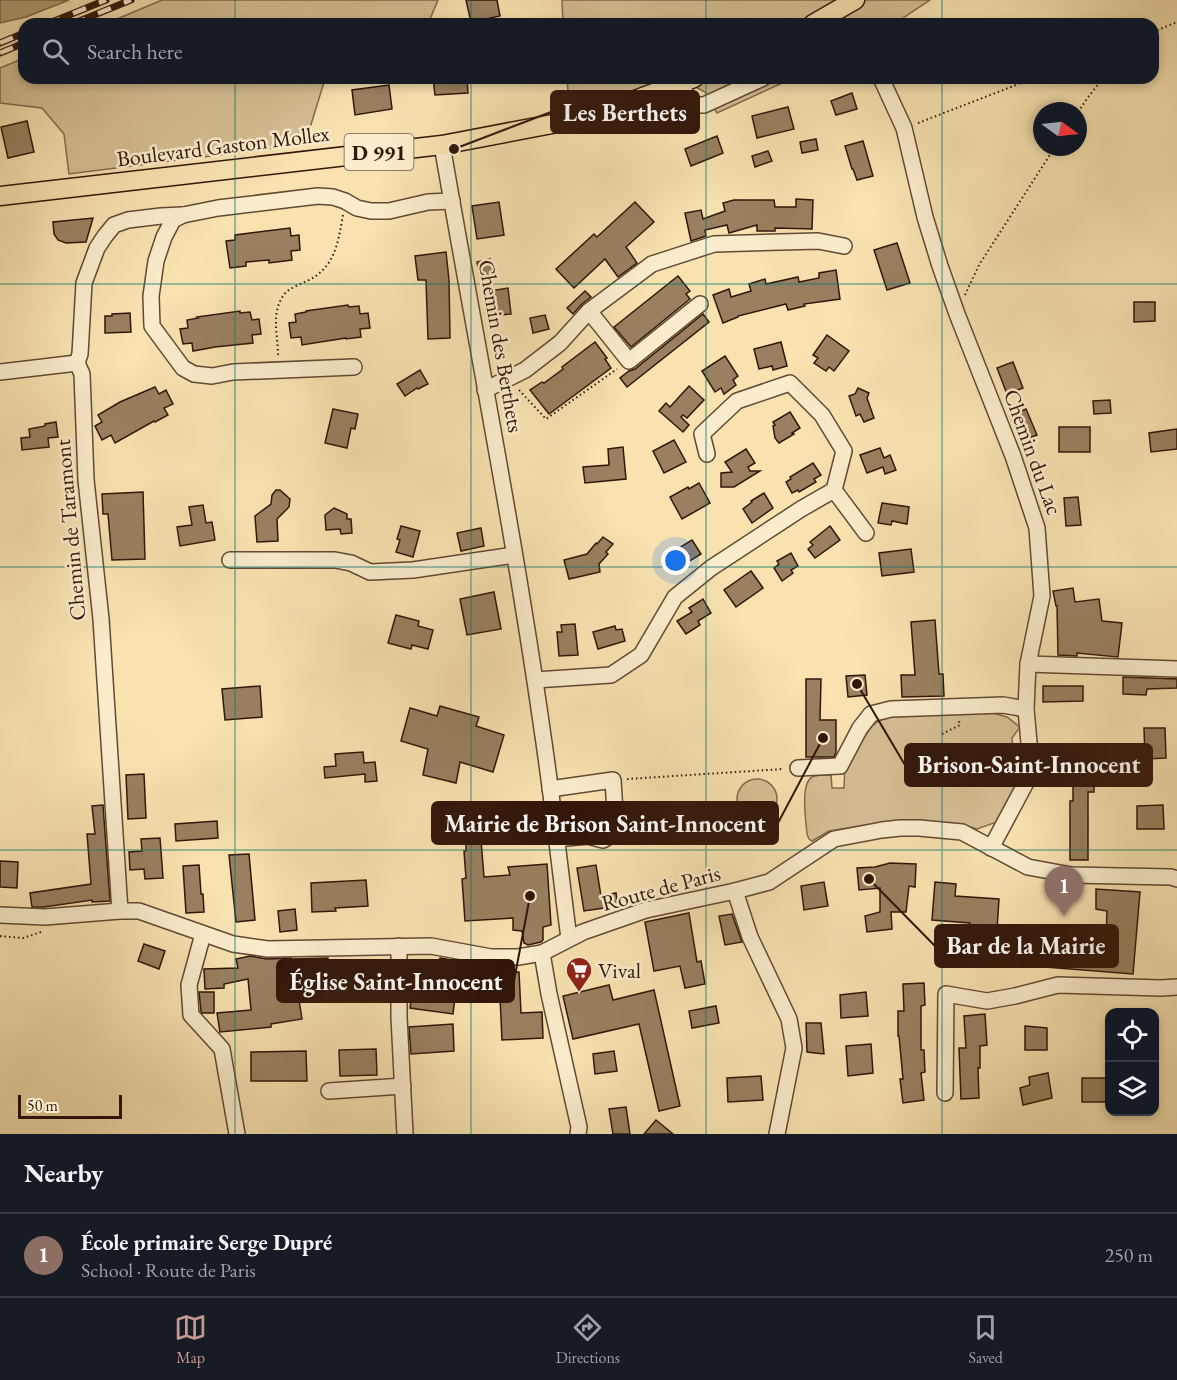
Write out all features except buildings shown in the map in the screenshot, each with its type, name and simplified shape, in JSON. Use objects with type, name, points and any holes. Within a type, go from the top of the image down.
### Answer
[{"type":"main road","points":[[824,18],[855,0]]},
{"type":"main road","name":"Boulevard Gaston Mollex","points":[[0,196],[442,145],[589,117],[680,84]]},
{"type":"street","points":[[687,84],[685,92],[691,103],[696,105],[704,105],[750,84]]},
{"type":"street","name":"Chemin du Lac","points":[[884,84],[904,128],[925,217],[940,266],[1013,456],[1037,528],[1042,596],[1028,664],[1026,709],[1031,765],[1029,777],[991,848]]},
{"type":"street","name":"Chemin des Berthets","points":[[442,145],[535,680],[569,938]]},
{"type":"street","name":"Chemin de Taramont","points":[[120,911],[101,619],[86,480],[82,374],[77,363],[80,354],[84,283],[98,248],[114,225],[128,220],[183,215],[218,208],[318,196],[333,197],[371,211],[389,211],[428,202],[452,201]]},
{"type":"street","points":[[183,215],[173,220],[164,237],[156,261],[151,296],[152,326],[183,368],[194,374],[212,376],[233,372],[354,367]]},
{"type":"street","points":[[485,390],[525,370],[560,343],[589,311],[652,264],[714,244],[818,241],[844,246]]},
{"type":"street","points":[[589,311],[629,361],[700,304]]},
{"type":"street","points":[[0,372],[77,363]]},
{"type":"street","points":[[535,680],[611,675],[641,655],[675,597],[711,568],[834,490],[844,452],[822,415],[790,383],[737,401],[702,434],[707,454]]},
{"type":"street","points":[[834,490],[866,533]]},
{"type":"street","points":[[231,560],[335,560],[370,572],[412,570],[514,555]]},
{"type":"street","points":[[1028,664],[1177,669]]},
{"type":"street","points":[[798,768],[840,766],[860,728],[872,714],[891,709],[1003,705],[1026,709]]},
{"type":"street","points":[[550,789],[613,780],[616,828],[611,835],[603,840],[588,836],[556,839]]},
{"type":"street","points":[[554,819],[615,812]]},
{"type":"street","name":"Route de Paris","points":[[0,915],[45,917],[139,911],[233,944],[268,949],[431,946],[491,957],[518,957],[542,953],[569,938],[646,910],[769,882],[834,839],[900,828],[962,832],[1028,867],[1071,875],[1177,879]]},
{"type":"street","points":[[735,891],[750,937],[789,1019],[794,1048],[777,1134]]},
{"type":"street","points":[[203,934],[189,985],[191,1015],[222,1049],[237,1134]]},
{"type":"street","points":[[399,946],[399,1017],[405,1134]]},
{"type":"street","points":[[542,953],[579,1127],[578,1134]]},
{"type":"street","points":[[945,1093],[946,994],[987,1001],[1058,985],[1177,987]]},
{"type":"street","points":[[329,1091],[403,1086]]},
{"type":"path","points":[[1159,30],[1177,22]]},
{"type":"path","points":[[904,128],[1018,84]]},
{"type":"path","points":[[1085,102],[1098,84]]},
{"type":"path","points":[[957,314],[979,265],[1049,156]]},
{"type":"path","points":[[279,370],[276,325],[280,303],[284,294],[291,288],[321,273],[331,260],[336,248],[345,201]]},
{"type":"path","points":[[509,379],[546,419],[629,361]]},
{"type":"path","points":[[942,734],[960,725],[958,706]]},
{"type":"path","points":[[613,780],[798,768]]},
{"type":"shaded area","points":[[0,0],[69,0],[26,17],[0,23]]},
{"type":"shaded area","points":[[162,0],[438,0],[430,18],[119,18]]},
{"type":"shaded area","points":[[562,0],[930,0],[903,18],[563,18]]},
{"type":"shaded area","points":[[18,60],[18,84],[323,84],[305,144],[69,174],[64,134],[42,108],[0,103],[0,68]]},
{"type":"shaded area","points":[[567,84],[665,84],[569,105]]},
{"type":"shaded area","points":[[690,84],[780,84],[717,113],[705,92]]},
{"type":"shaded area","points":[[989,712],[1007,717],[1020,727],[1012,738],[1014,756],[1026,762],[1027,769],[997,822],[977,829],[964,825],[895,821],[829,831],[812,841],[809,839],[805,803],[808,781],[816,775],[831,775],[832,788],[844,788],[845,764],[855,754],[872,726],[880,720],[892,716]]},
{"type":"shaded area","points":[[757,779],[771,785],[777,799],[771,813],[757,819],[743,813],[737,799],[743,785]]},
{"type":"railway","points":[[62,18],[106,0]]},
{"type":"railway","points":[[87,18],[131,0]]},
{"type":"railway","points":[[0,43],[18,36]]},
{"type":"railway","points":[[0,53],[18,46]]},
{"type":"place","name":"Les Berthets","points":[[454,149]]},
{"type":"place","name":"Brison-Saint-Innocent","points":[[857,684]]},
{"type":"place","name":"Mairie de Brison Saint-Innocent","points":[[823,738]]},
{"type":"place","name":"Bar de la Mairie","points":[[869,879]]},
{"type":"place","name":"Église Saint-Innocent","points":[[530,896]]},
{"type":"place","name":"École primaire Serge Dupré","points":[[1064,916]]},
{"type":"place","name":"Vival","points":[[579,993]]}]
